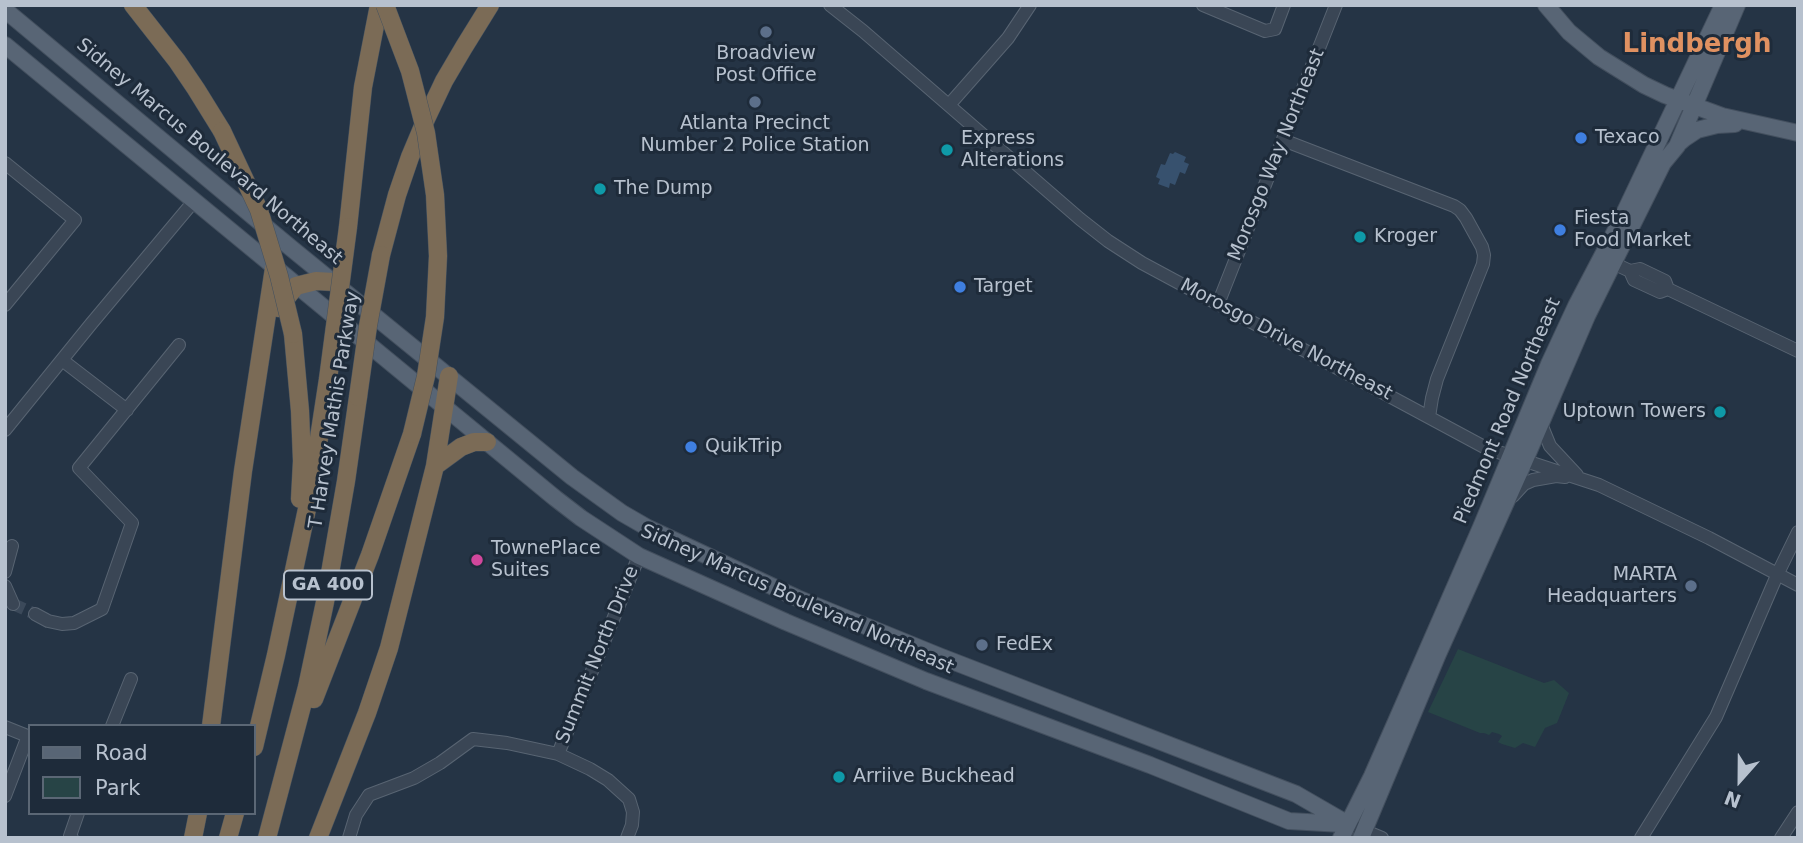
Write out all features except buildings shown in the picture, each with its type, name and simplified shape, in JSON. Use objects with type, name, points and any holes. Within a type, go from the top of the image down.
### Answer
[{"type":"highway","points":[[133,5],[177,61],[222,131],[259,210],[279,276],[293,334],[300,400],[302,461],[294,573]]},
{"type":"highway","name":"T Harvey Mathis Parkway","points":[[256,739],[312,490],[348,227],[363,87],[379,5]]},
{"type":"highway","points":[[286,771],[370,555],[412,433],[426,376],[435,317],[438,256],[435,195],[426,133],[410,71],[385,5]]},
{"type":"highway","name":"T Harvey Mathis Parkway","points":[[267,838],[307,687],[326,602],[368,326],[381,255],[397,195],[426,119],[444,81],[490,5]]},
{"type":"highway","points":[[211,724],[243,471],[274,268]]},
{"type":"highway","points":[[264,324],[296,286],[316,281],[334,282]]},
{"type":"highway","points":[[318,838],[382,671],[435,466],[449,376]]},
{"type":"highway","points":[[435,466],[461,447],[474,442],[487,442]]},
{"type":"highway","points":[[193,838],[198,815]]},
{"type":"highway","points":[[228,838],[234,815]]},
{"type":"main road","points":[[1546,5],[1569,32],[1644,85],[1723,116],[1798,133]]},
{"type":"main road","points":[[1554,5],[1569,32]]},
{"type":"main road","name":"Piedmont Road Northeast","points":[[1363,834],[1438,654],[1506,503],[1518,458],[1563,332],[1602,258],[1723,5]]},
{"type":"main road","name":"Piedmont Road Northeast","points":[[1344,831],[1372,776],[1518,458],[1541,424],[1587,316],[1663,163],[1677,146],[1737,5]]},
{"type":"main road","name":"Sidney Marcus Boulevard Northeast","points":[[5,10],[572,477],[648,528],[797,598],[1296,794],[1344,831]]},
{"type":"main road","name":"Sidney Marcus Boulevard Northeast","points":[[5,48],[581,518],[639,556],[926,681],[1150,765],[1289,821],[1344,831]]},
{"type":"main road","points":[[1677,146],[1697,130],[1717,125],[1749,123]]},
{"type":"street","name":"Morosgo Drive Northeast","points":[[830,5],[949,104],[1080,219],[1108,241],[1142,262],[1486,448],[1599,485],[1798,584]]},
{"type":"street","points":[[949,104],[1008,38],[1030,5]]},
{"type":"street","points":[[1203,5],[1265,31],[1275,29],[1284,5]]},
{"type":"street","name":"Morosgo Way Northeast","points":[[1218,304],[1336,5]]},
{"type":"street","points":[[1283,140],[1454,205],[1460,209],[1482,247],[1482,264],[1437,379],[1429,417]]},
{"type":"street","points":[[5,163],[75,220],[5,305]]},
{"type":"street","points":[[5,430],[194,201]]},
{"type":"street","points":[[1614,263],[1630,271],[1634,280],[1660,292],[1668,289],[1798,351]]},
{"type":"street","points":[[35,614],[62,624],[74,623],[102,609],[132,523],[79,467],[179,345]]},
{"type":"street","points":[[62,360],[127,410]]},
{"type":"street","points":[[1541,424],[1550,446],[1579,478]]},
{"type":"street","points":[[1506,503],[1524,484],[1533,480],[1556,475],[1579,478]]},
{"type":"street","points":[[1641,838],[1716,717],[1777,573],[1798,532]]},
{"type":"street","points":[[5,572],[12,547]]},
{"type":"street","name":"Summit North Drive","points":[[558,754],[639,556]]},
{"type":"street","points":[[5,586],[13,604]]},
{"type":"street","points":[[113,724],[131,679]]},
{"type":"street","points":[[5,727],[28,736]]},
{"type":"street","points":[[5,796],[28,738]]},
{"type":"street","name":"Summit North Drive","points":[[349,838],[356,815],[369,795],[414,778],[473,739],[558,754],[608,780],[629,799],[633,812],[627,838]]},
{"type":"street","points":[[1781,838],[1798,812]]},
{"type":"street","points":[[72,838],[70,836],[77,815]]},
{"type":"street","name":"Sidney Marcus Boulevard Northeast","points":[[1344,831],[1382,838]]},
{"type":"green space","points":[[1458,649],[1544,683],[1554,680],[1569,693],[1557,723],[1545,728],[1535,747],[1523,743],[1515,748],[1502,744],[1498,742],[1502,736],[1499,734],[1480,733],[1428,712]]},
{"type":"water","points":[[1175,152],[1186,157],[1184,162],[1189,164],[1185,174],[1180,172],[1175,185],[1170,183],[1169,188],[1158,184],[1160,179],[1156,177],[1161,164],[1165,165],[1170,153]]},
{"type":"tunnel","points":[[13,604],[35,614]]},
{"type":"place","name":"Broadview Post Office","points":[[766,32]]},
{"type":"place","name":"Atlanta Precinct Number 2 Police Station","points":[[755,102]]},
{"type":"place","name":"Texaco","points":[[1581,138]]},
{"type":"place","name":"Express Alterations","points":[[947,150]]},
{"type":"place","name":"The Dump","points":[[600,189]]},
{"type":"place","name":"Fiesta Food Market","points":[[1560,230]]},
{"type":"place","name":"Kroger","points":[[1360,237]]},
{"type":"place","name":"Target","points":[[960,287]]},
{"type":"place","name":"Uptown Towers","points":[[1720,412]]},
{"type":"place","name":"QuikTrip","points":[[691,447]]},
{"type":"place","name":"TownePlace Suites","points":[[477,560]]},
{"type":"place","name":"MARTA Headquarters","points":[[1691,586]]},
{"type":"place","name":"FedEx","points":[[982,645]]},
{"type":"place","name":"Arriive Buckhead","points":[[839,777]]},
{"type":"district","name":"Lindbergh","points":[[1697,45]]}]
